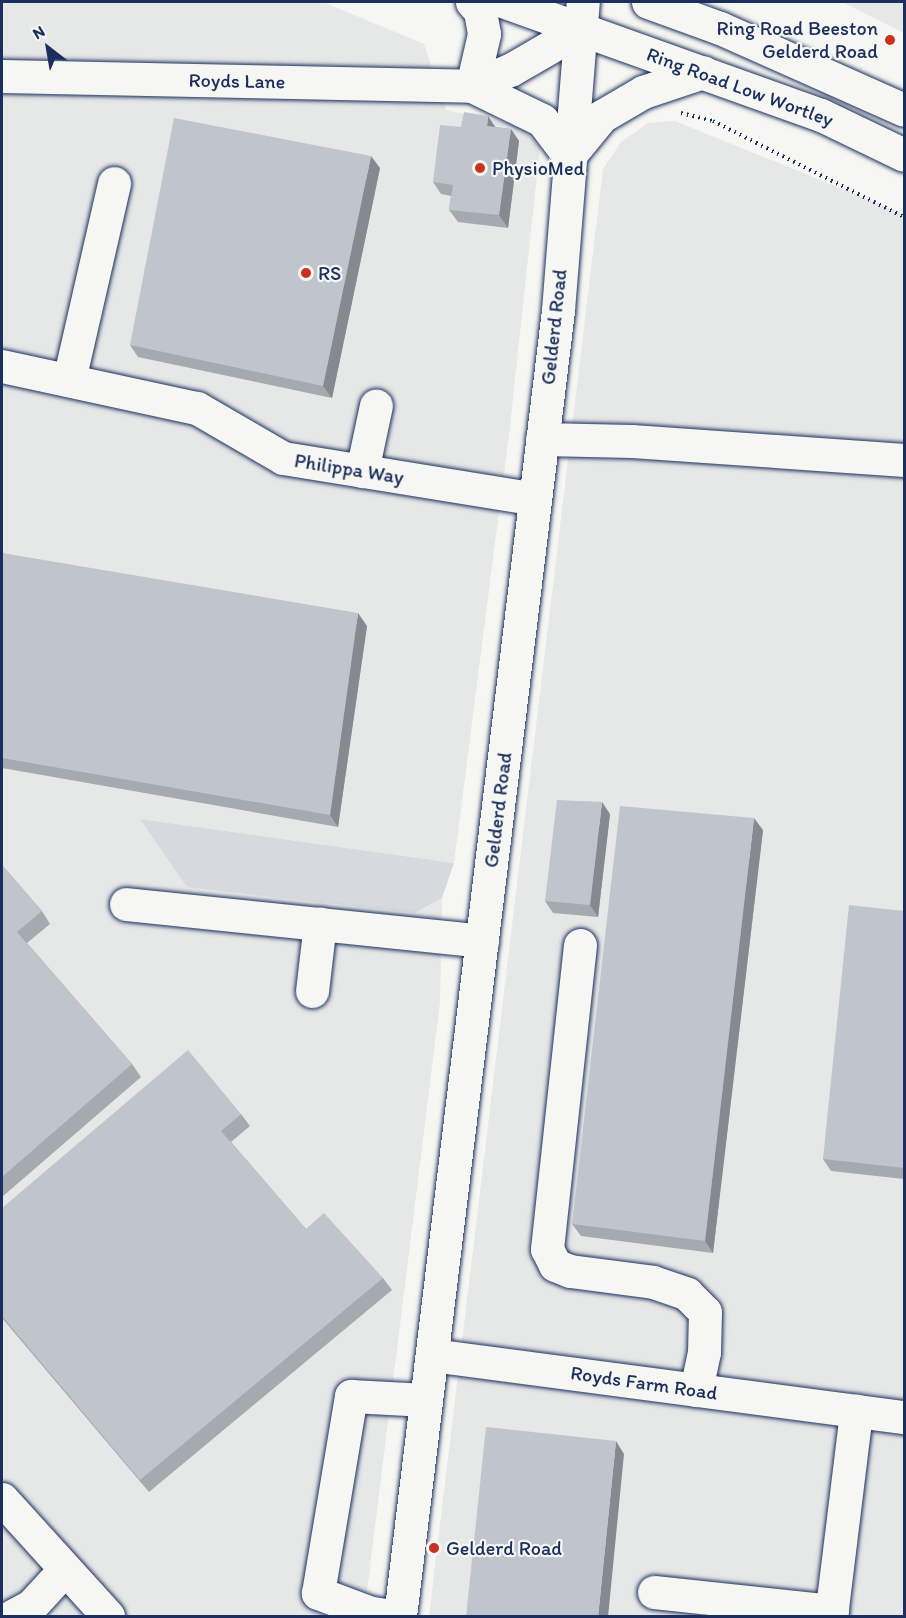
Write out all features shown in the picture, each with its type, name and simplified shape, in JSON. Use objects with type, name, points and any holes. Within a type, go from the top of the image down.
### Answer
[{"type":"main road","points":[[472,2],[480,11],[484,34],[472,86]]},
{"type":"main road","name":"Ring Road Low Wortley","points":[[505,2],[582,15],[703,72],[821,115],[904,155]]},
{"type":"main road","name":"Ring Road Low Wortley","points":[[648,2],[684,9],[904,110]]},
{"type":"main road","name":"Royds Lane","points":[[2,76],[472,86],[512,69],[582,15]]},
{"type":"main road","name":"Gelderd Road","points":[[400,1617],[558,310],[582,15]]},
{"type":"main road","points":[[569,156],[602,116],[642,92],[703,72]]},
{"type":"main road","name":"Royds Lane","points":[[472,86],[542,120],[569,156]]},
{"type":"main road","points":[[69,380],[114,183]]},
{"type":"main road","name":"Philippa Way","points":[[2,366],[197,408],[283,458],[535,499]]},
{"type":"main road","points":[[362,471],[376,405]]},
{"type":"main road","points":[[542,439],[632,441],[904,460]]},
{"type":"main road","points":[[126,904],[482,941]]},
{"type":"main road","points":[[312,992],[320,923]]},
{"type":"main road","points":[[580,945],[547,1249],[555,1265],[570,1271],[653,1282],[687,1294],[705,1312],[704,1352],[696,1390]]},
{"type":"main road","name":"Royds Farm Road","points":[[432,1355],[904,1417]]},
{"type":"main road","points":[[393,1617],[371,1614],[318,1593],[351,1396],[426,1400]]},
{"type":"main road","points":[[654,1592],[832,1614],[856,1411]]},
{"type":"main road","points":[[2,1499],[108,1617]]},
{"type":"main road","points":[[12,1617],[31,1606],[65,1569]]},
{"type":"path","points":[[628,100],[713,121],[904,217]]},
{"type":"shaded area","points":[[2,2],[323,2],[424,44],[446,110],[519,125],[540,147],[510,426],[454,863],[140,819],[415,913],[442,898],[440,1002],[364,1616],[2,1616]]},
{"type":"shaded area","points":[[842,2],[904,2],[904,33]]},
{"type":"shaded area","points":[[675,121],[904,214],[904,1616],[429,1616],[603,169],[621,142],[648,123]]},
{"type":"shaded area","points":[[140,819],[454,863],[442,898],[415,913],[187,887]]},
{"type":"building","name":"PhysioMed","points":[[464,112],[488,116],[487,126],[511,129],[499,215],[449,210],[453,185],[433,182],[440,125],[461,127]]},
{"type":"building","points":[[174,118],[371,156],[323,386],[130,345]]},
{"type":"building","points":[[2,553],[358,613],[330,815],[2,758]]},
{"type":"building","points":[[557,800],[602,802],[590,905],[545,901]]},
{"type":"building","points":[[620,806],[754,818],[705,1241],[572,1224]]},
{"type":"building","points":[[2,865],[42,911],[17,932],[132,1064],[2,1177]]},
{"type":"building","points":[[849,905],[904,911],[904,1168],[823,1159]]},
{"type":"building","points":[[188,1050],[241,1114],[221,1131],[306,1229],[324,1213],[383,1278],[140,1480],[2,1316],[2,1208]]},
{"type":"building","points":[[486,1427],[616,1441],[598,1617],[466,1617]]},
{"type":"place","name":"Ring Road Beeston Gelderd Road","points":[[890,40]]},
{"type":"place","name":"PhysioMed","points":[[480,168]]},
{"type":"place","name":"RS","points":[[306,273]]},
{"type":"place","name":"Gelderd Road","points":[[434,1548]]}]
